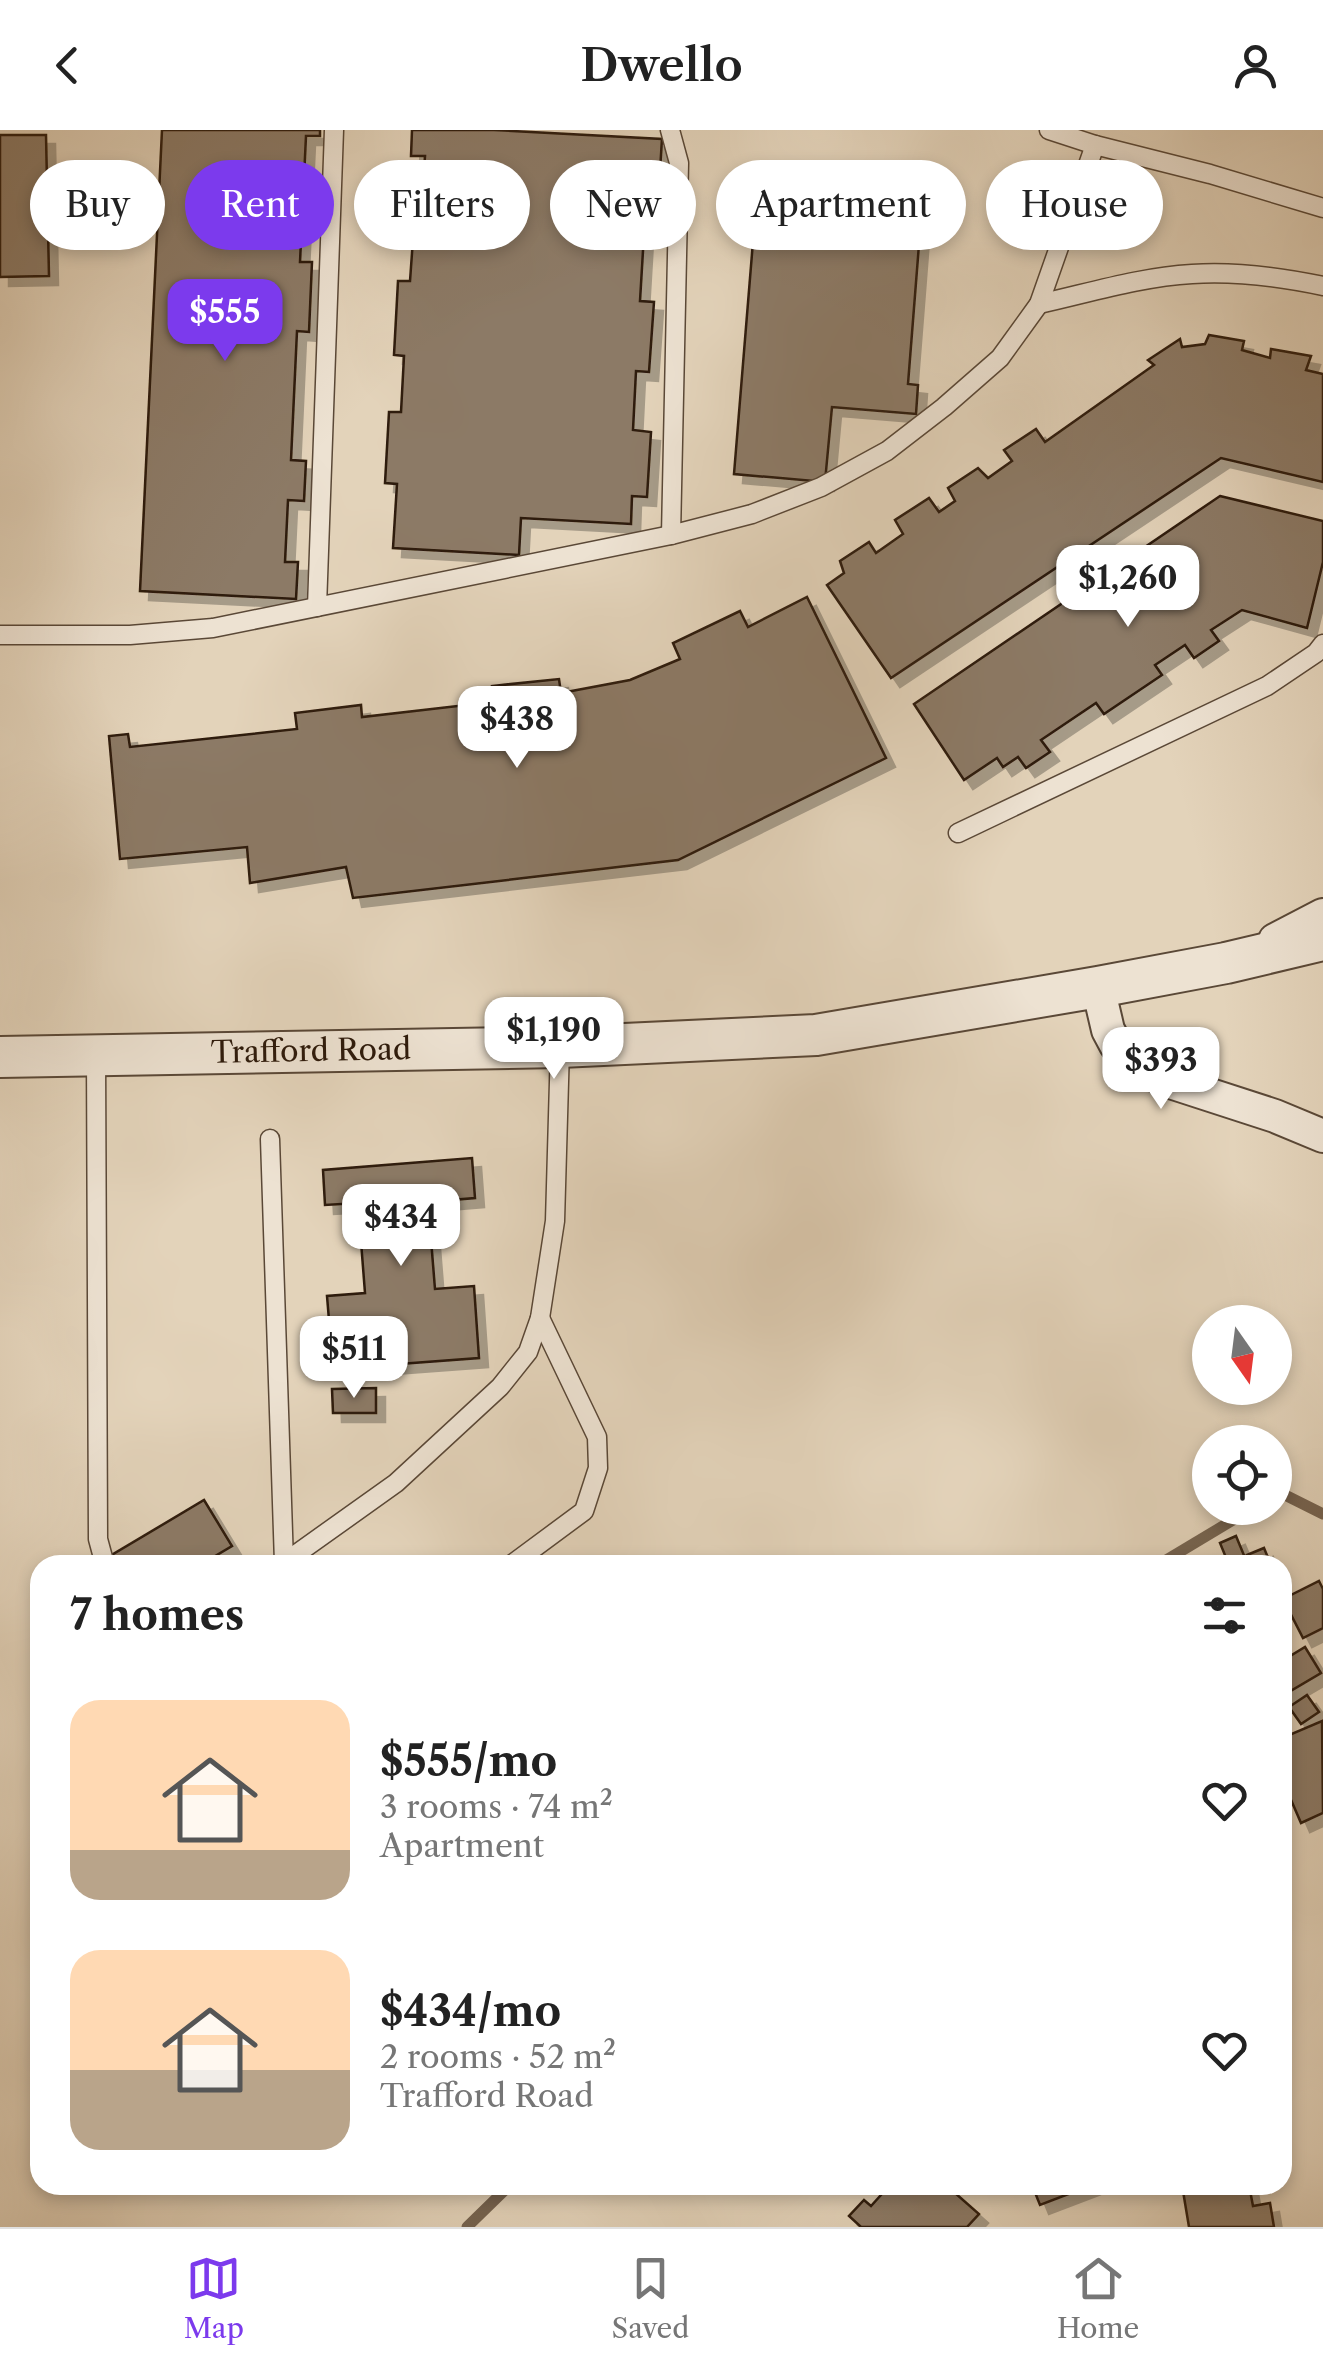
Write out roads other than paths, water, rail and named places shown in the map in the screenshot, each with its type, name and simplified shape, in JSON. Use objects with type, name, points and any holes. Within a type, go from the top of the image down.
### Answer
[{"type":"street","points":[[1226,962],[1323,916]]},
{"type":"street","name":"Trafford Road","points":[[0,1057],[560,1046],[816,1036],[1098,987],[1323,940]]},
{"type":"street","points":[[1098,987],[1108,1030],[1116,1045],[1161,1078],[1323,1136]]},
{"type":"lane","points":[[318,608],[334,130]]},
{"type":"lane","points":[[670,130],[680,163],[671,535]]},
{"type":"lane","points":[[1049,130],[1323,208]]},
{"type":"lane","points":[[0,635],[130,635],[213,628],[671,535],[752,514],[821,487],[887,451],[1000,358],[1039,304],[1095,145]]},
{"type":"lane","points":[[1039,304],[1190,274],[1238,273],[1323,286]]},
{"type":"lane","points":[[958,833],[1267,686],[1323,644]]},
{"type":"lane","points":[[296,1555],[396,1483],[500,1387],[528,1352],[540,1318],[555,1221],[560,1046]]},
{"type":"lane","points":[[96,1055],[98,1539],[102,1555]]},
{"type":"lane","points":[[270,1139],[283,1555]]},
{"type":"lane","points":[[525,1555],[584,1511],[598,1468],[596,1437],[540,1318]]},
{"type":"waterway","points":[[1292,1498],[1323,1514]]},
{"type":"waterway","points":[[1175,1555],[1225,1525]]},
{"type":"waterway","points":[[467,2227],[500,2195]]}]
